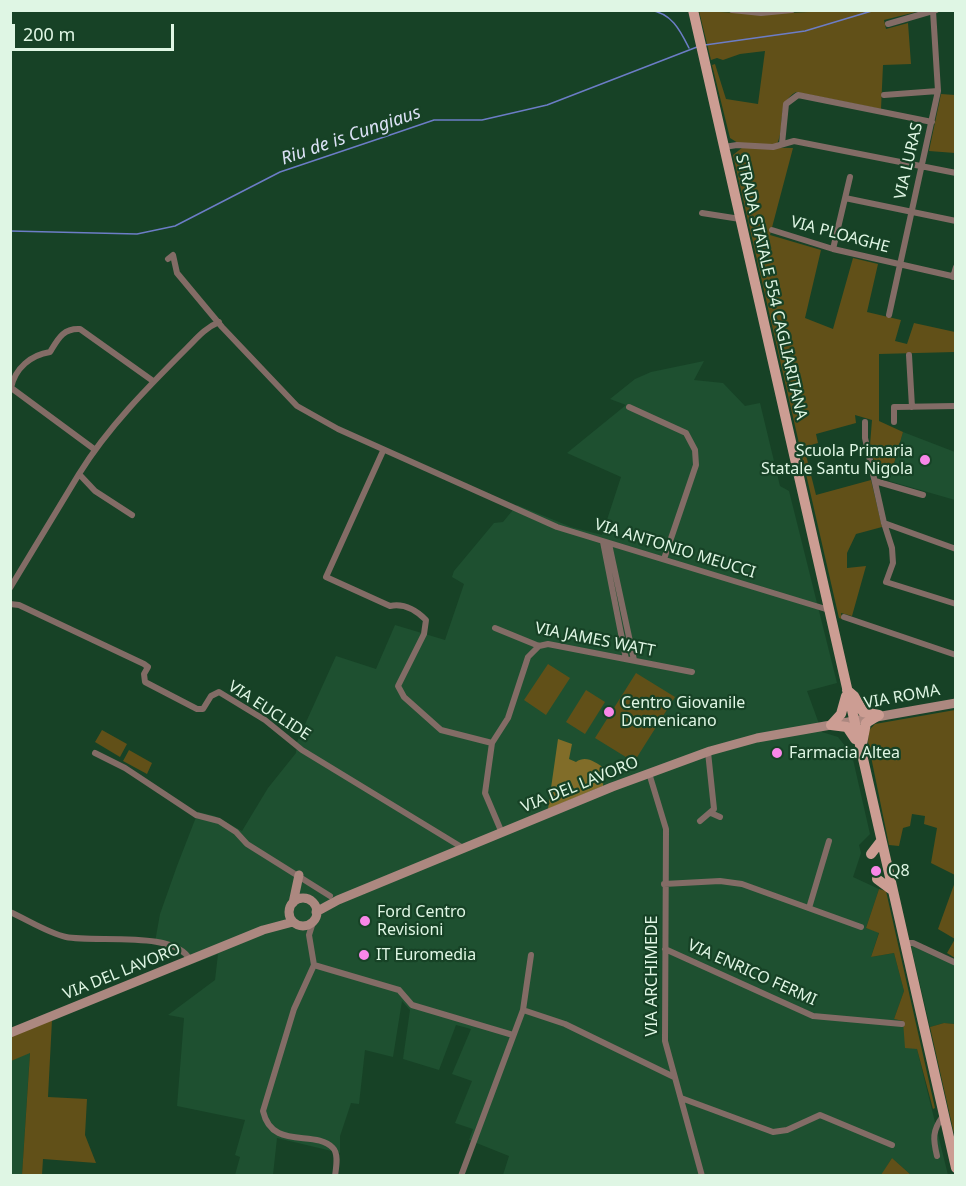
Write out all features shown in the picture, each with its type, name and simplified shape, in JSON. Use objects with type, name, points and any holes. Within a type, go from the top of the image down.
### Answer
[{"type":"main road","name":"STRADA STATALE 554 CAGLIARITANA","points":[[693,10],[956,1168]]},
{"type":"main road","points":[[831,725],[842,714],[847,690],[855,696],[863,712],[879,715]]},
{"type":"main road","name":"VIA ROMA","points":[[854,722],[879,715],[956,703]]},
{"type":"main road","points":[[861,756],[864,726],[869,720],[879,715]]},
{"type":"main road","name":"VIA DEL LAVORO","points":[[312,905],[708,752],[757,738],[854,722]]},
{"type":"main road","points":[[831,725],[847,727],[854,736],[861,756]]},
{"type":"main road","points":[[871,854],[881,841]]},
{"type":"main road","points":[[279,924],[289,913],[299,875]]},
{"type":"main road","points":[[279,924],[293,922],[303,926],[313,922],[312,905],[301,889],[299,875]]},
{"type":"main road","points":[[878,879],[892,890]]},
{"type":"main road","points":[[293,903],[312,905]]},
{"type":"main road","points":[[289,913],[293,922]]},
{"type":"main road","name":"VIA DEL LAVORO","points":[[10,1033],[279,924]]},
{"type":"street","points":[[732,10],[762,12],[792,10]]},
{"type":"street","points":[[888,24],[934,11]]},
{"type":"street","name":"VIA LURAS","points":[[889,315],[938,91],[934,11]]},
{"type":"street","points":[[884,95],[938,91]]},
{"type":"street","points":[[782,144],[786,104],[798,95],[932,122]]},
{"type":"street","points":[[724,147],[750,145],[773,147],[794,141],[956,173]]},
{"type":"street","points":[[833,249],[850,177]]},
{"type":"street","points":[[845,198],[956,221]]},
{"type":"street","points":[[702,213],[740,219]]},
{"type":"street","name":"VIA PLOAGHE","points":[[772,230],[833,249],[954,277]]},
{"type":"street","name":"VIA ANTONIO MEUCCI","points":[[168,259],[173,255],[177,273],[297,406],[383,451],[556,527],[830,610]]},
{"type":"street","points":[[954,277],[956,267]]},
{"type":"street","points":[[10,588],[94,449],[153,381],[207,327],[219,322]]},
{"type":"street","points":[[94,449],[11,387],[13,379],[28,361],[34,356],[50,352],[62,333],[72,328],[80,329],[153,381]]},
{"type":"street","points":[[909,355],[912,407]]},
{"type":"street","points":[[894,422],[894,407],[956,406]]},
{"type":"street","points":[[629,407],[686,433],[695,450],[696,465],[664,559]]},
{"type":"street","points":[[864,422],[865,438],[894,557],[886,582],[956,604]]},
{"type":"street","points":[[383,451],[326,577],[390,606],[399,604],[417,612],[426,620],[424,634],[398,686],[404,697],[441,730],[492,743]]},
{"type":"street","points":[[79,474],[95,491],[132,515]]},
{"type":"street","points":[[875,481],[924,495]]},
{"type":"street","points":[[884,523],[956,549]]},
{"type":"street","points":[[606,543],[630,660]]},
{"type":"street","name":"VIA EUCLIDE","points":[[10,604],[19,605],[144,664],[148,667],[144,674],[145,682],[197,709],[203,709],[211,696],[219,692],[265,720],[302,750],[463,848]]},
{"type":"street","points":[[844,617],[956,654]]},
{"type":"street","name":"VIA JAMES WATT","points":[[495,628],[539,646],[548,644],[692,672]]},
{"type":"street","points":[[502,833],[485,793],[492,743],[508,718],[528,657],[539,646]]},
{"type":"street","points":[[700,821],[711,813],[715,801],[708,752]]},
{"type":"street","points":[[95,753],[125,768],[196,815],[219,821],[236,832],[247,844],[299,875],[328,900]]},
{"type":"street","name":"VIA ARCHIMEDE","points":[[649,773],[666,830],[665,1041],[702,1176]]},
{"type":"street","points":[[711,813],[720,817]]},
{"type":"street","points":[[809,908],[829,841]]},
{"type":"street","points":[[664,884],[720,881],[742,884],[861,927]]},
{"type":"street","points":[[10,912],[65,936],[164,942],[188,956],[190,960]]},
{"type":"street","points":[[309,935],[313,922]]},
{"type":"street","points":[[303,926],[309,935],[314,964],[294,1009],[263,1112],[265,1121],[279,1134],[324,1143],[333,1148],[336,1156],[335,1176]]},
{"type":"street","points":[[904,943],[913,943],[956,963]]},
{"type":"street","name":"VIA ENRICO FERMI","points":[[665,949],[813,1016],[902,1024]]},
{"type":"street","points":[[461,1176],[523,1010],[531,955]]},
{"type":"street","points":[[314,964],[399,990],[412,1005],[513,1035]]},
{"type":"street","points":[[523,1010],[565,1024],[674,1077]]},
{"type":"street","points":[[681,1098],[773,1132],[787,1130],[820,1115],[892,1145]]},
{"type":"street","points":[[937,1156],[932,1138],[935,1128],[944,1116]]},
{"type":"shaded area","points":[[699,11],[762,14],[920,11],[884,20],[886,29],[908,23],[911,64],[883,65],[881,109],[796,92],[785,103],[780,137],[777,144],[772,145],[738,143],[730,138],[712,65],[715,64],[726,99],[758,104],[765,51],[740,54],[723,60],[717,58],[711,60]]},
{"type":"shaded area","points":[[941,94],[955,95],[955,153],[929,151]]},
{"type":"shaded area","points":[[743,147],[793,148],[770,235],[821,250],[805,318],[833,329],[853,258],[878,264],[867,312],[901,320],[895,341],[907,344],[914,323],[955,332],[955,352],[879,354],[879,421],[903,432],[893,467],[874,462],[870,445],[872,420],[855,415],[856,423],[816,434],[818,443],[804,447],[816,495],[871,480],[882,527],[856,534],[847,553],[847,568],[866,566],[852,616],[841,613],[842,619],[839,618],[733,155]]},
{"type":"shaded area","points":[[704,361],[694,380],[723,383],[745,406],[760,403],[780,486],[789,491],[837,683],[807,691],[822,732],[838,737],[852,755],[870,834],[859,845],[861,853],[853,877],[879,889],[866,928],[879,932],[871,957],[894,953],[904,991],[894,1019],[903,1021],[917,1049],[948,1175],[911,1175],[892,1158],[881,1176],[503,1175],[509,1156],[469,1140],[473,1129],[455,1123],[472,1081],[452,1074],[471,1029],[456,1025],[439,1070],[403,1059],[410,1010],[402,1001],[393,1057],[365,1050],[359,1104],[351,1103],[340,1136],[340,1153],[277,1138],[273,1175],[235,1175],[240,1157],[235,1155],[245,1120],[177,1106],[184,1018],[168,1015],[215,980],[218,954],[187,966],[184,956],[155,942],[160,914],[198,812],[215,816],[242,831],[268,788],[296,753],[297,742],[336,656],[376,669],[395,625],[445,640],[464,584],[452,577],[454,571],[494,523],[503,522],[517,505],[571,527],[602,535],[621,477],[567,453],[626,405],[610,399],[635,379],[651,372]]},
{"type":"shaded area","name":"Scuola Primaria Statale Santu Nigola","points":[[903,432],[955,452],[955,500],[889,481]]},
{"type":"shaded area","points":[[548,664],[570,678],[546,715],[524,700]]},
{"type":"shaded area","points":[[636,673],[675,697],[634,762],[595,738]]},
{"type":"shaded area","points":[[586,690],[605,702],[585,734],[566,722]]},
{"type":"shaded area","points":[[955,710],[955,875],[931,863],[937,828],[924,824],[925,816],[912,814],[910,826],[903,828],[899,846],[889,845],[868,742],[869,730],[875,724]]},
{"type":"shaded area","points":[[102,730],[127,744],[120,757],[95,742]]},
{"type":"shaded area","points":[[558,739],[572,744],[569,759],[576,762],[583,759],[590,760],[604,768],[603,786],[548,809]]},
{"type":"shaded area","points":[[129,750],[152,763],[147,774],[123,761]]},
{"type":"shaded area","points":[[955,882],[956,958],[947,953],[955,939],[938,929]]},
{"type":"shaded area","points":[[879,889],[886,891],[935,1108],[933,1109],[917,1049],[905,1048],[903,1021],[894,1019],[904,991],[894,953],[871,957],[879,933],[866,928]]},
{"type":"shaded area","points":[[910,942],[955,963],[955,1024],[944,1023],[930,1027]]},
{"type":"shaded area","points":[[52,1020],[48,1097],[87,1099],[85,1135],[96,1163],[43,1159],[42,1175],[22,1175],[30,1053],[11,1061],[10,1037]]},
{"type":"shaded area","points":[[944,1023],[955,1024],[955,1138],[930,1027]]},
{"type":"shaded area","points":[[30,1052],[22,1175],[11,1175],[10,1061]]},
{"type":"shaded area","points":[[892,1158],[911,1175],[881,1175]]},
{"type":"waterway","points":[[649,10],[664,15],[674,23],[689,48]]},
{"type":"waterway","name":"Riu de is Cungiaus","points":[[705,45],[805,31],[875,10]]},
{"type":"waterway","name":"Riu de is Cungiaus","points":[[10,231],[137,234],[175,226],[280,172],[434,120],[482,120],[547,105],[697,47]]},
{"type":"place","name":"Scuola Primaria Statale Santu Nigola","points":[[925,460]]},
{"type":"place","name":"Centro Giovanile Domenicano","points":[[609,712]]},
{"type":"place","name":"Farmacia Altea","points":[[777,753]]},
{"type":"place","name":"Q8","points":[[876,871]]},
{"type":"place","name":"Ford Centro Revisioni","points":[[365,921]]},
{"type":"place","name":"IT Euromedia","points":[[364,955]]}]
